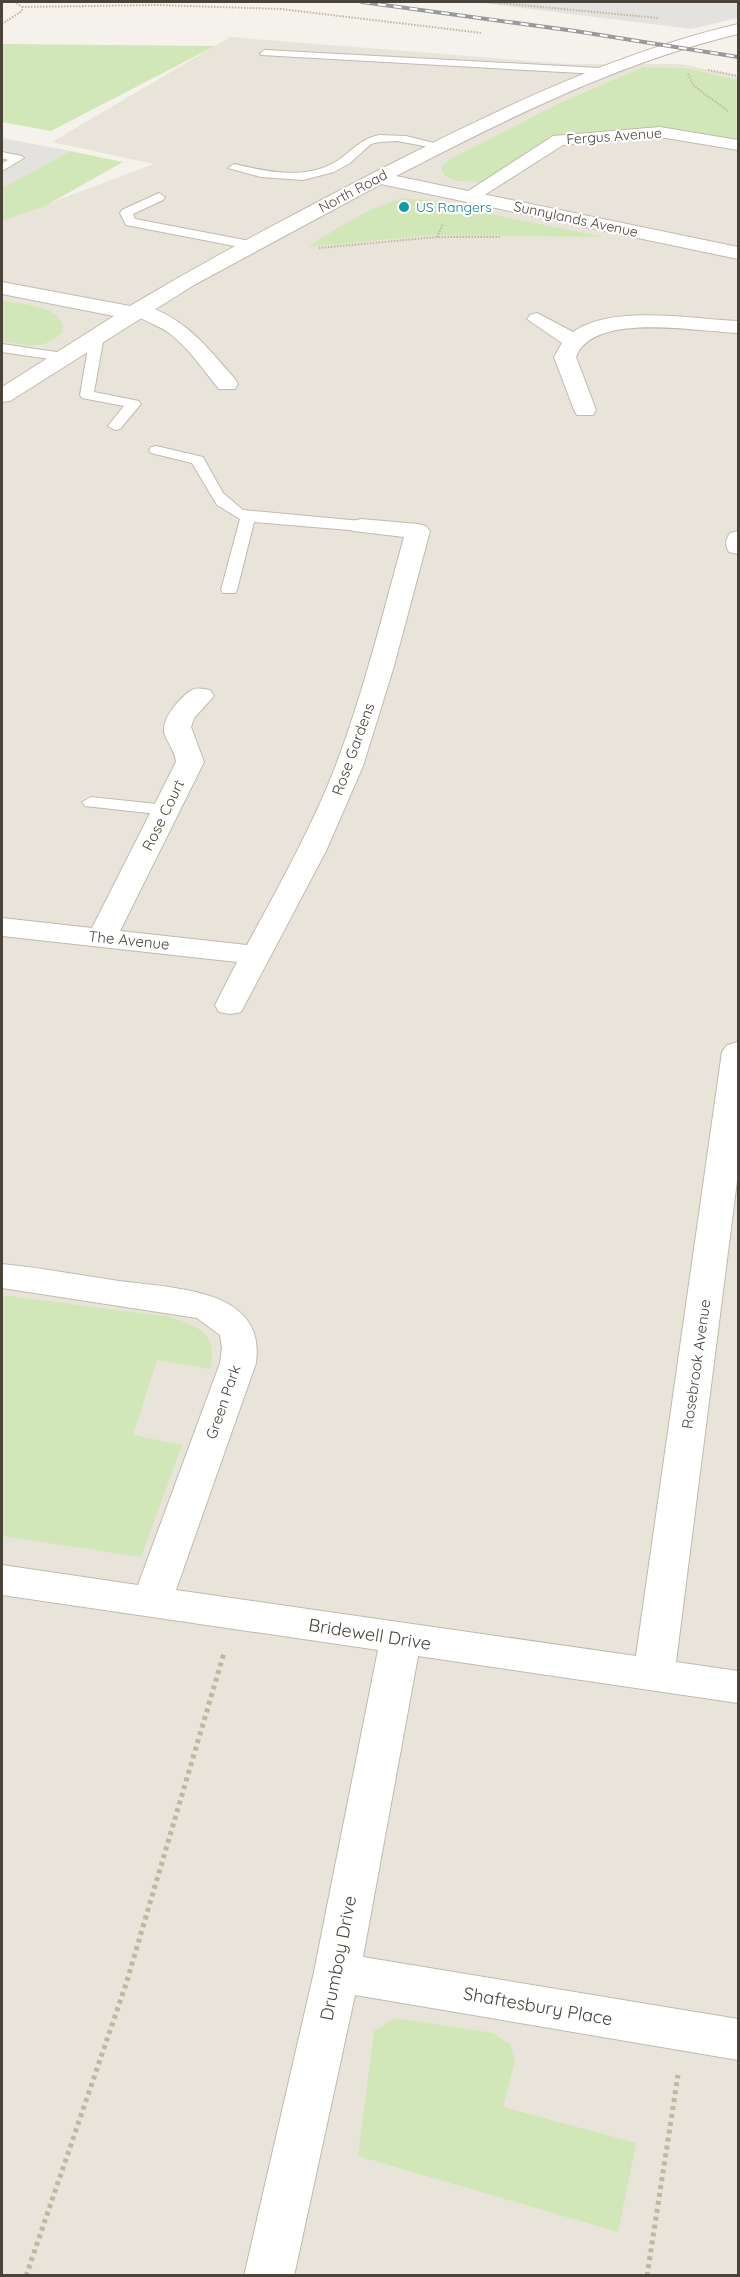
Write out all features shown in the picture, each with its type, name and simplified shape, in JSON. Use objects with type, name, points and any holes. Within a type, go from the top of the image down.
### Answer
[{"type":"street","name":"North Road","points":[[2,396],[136,311],[250,245],[440,146],[545,94],[599,71],[667,47],[732,30]]},
{"type":"street","name":"Fergus Avenue","points":[[468,197],[559,140],[660,132],[738,145]]},
{"type":"street","name":"Sunnylands Avenue","points":[[379,178],[737,255]]},
{"type":"street","points":[[2,288],[156,315],[176,325],[227,384]]},
{"type":"street","points":[[537,319],[574,341]]},
{"type":"street","points":[[585,410],[565,357],[574,341],[590,330],[616,324],[738,327]]},
{"type":"street","name":"Rose Gardens","points":[[230,1005],[287,902],[337,796],[367,716],[418,531],[361,526]]},
{"type":"street","points":[[738,538],[738,547]]},
{"type":"street","name":"Rose Court","points":[[102,937],[190,762],[189,752],[177,734],[177,724],[182,715],[201,696]]},
{"type":"street","name":"The Avenue","points":[[2,927],[256,955]]},
{"type":"street","name":"Rosebrook Avenue","points":[[654,1676],[738,1052]]},
{"type":"street","name":"Green Park","points":[[2,1276],[189,1303],[219,1314],[237,1331],[240,1339],[238,1363],[152,1601]]},
{"type":"street","name":"Bridewell Drive","points":[[2,1580],[738,1687]]},
{"type":"street","name":"Drumboy Drive","points":[[269,2276],[337,1972],[400,1638]]},
{"type":"street","name":"Shaftesbury Place","points":[[337,1972],[738,2040]]},
{"type":"lane","points":[[265,53],[599,71]]},
{"type":"lane","points":[[234,168],[268,176],[309,176],[335,168],[351,158],[369,140],[393,138],[440,146]]},
{"type":"lane","points":[[2,155],[18,158],[2,168]]},
{"type":"lane","points":[[159,198],[126,213],[130,222],[250,245]]},
{"type":"lane","points":[[98,336],[87,395],[134,404],[115,426]]},
{"type":"lane","points":[[2,348],[63,357]]},
{"type":"lane","points":[[156,450],[198,460],[221,502],[231,512],[248,517],[361,526]]},
{"type":"lane","points":[[229,590],[248,517]]},
{"type":"lane","points":[[91,802],[166,810]]},
{"type":"path","points":[[15,2],[22,7],[184,5],[281,9],[488,34]]},
{"type":"path","points":[[181,2],[184,5]]},
{"type":"path","points":[[489,2],[687,21],[732,30]]},
{"type":"path","points":[[2,24],[18,15],[22,7]]},
{"type":"path","points":[[685,69],[694,86],[730,112]]},
{"type":"path","points":[[314,248],[437,237]]},
{"type":"path","points":[[27,2276],[126,1984],[236,1614]]},
{"type":"path","points":[[647,2276],[684,2031]]},
{"type":"shaded area","points":[[475,2],[738,2],[738,18],[691,29]]},
{"type":"shaded area","points":[[230,37],[568,64],[681,64],[738,76],[738,2275],[2,2275],[2,221],[154,164],[52,142]]},
{"type":"shaded area","points":[[2,138],[70,151],[3,188]]},
{"type":"green space","points":[[2,44],[215,46],[51,131],[2,122]]},
{"type":"green space","points":[[643,67],[685,68],[738,80],[738,141],[663,128],[549,140],[481,182],[456,181],[445,176],[441,170],[444,164],[454,157],[560,103]]},
{"type":"green space","points":[[70,151],[123,162],[45,206],[2,221],[2,188]]},
{"type":"green space","points":[[404,198],[434,201],[603,237],[434,235],[308,247],[366,212]]},
{"type":"green space","points":[[2,301],[40,307],[50,311],[62,323],[63,332],[41,345],[2,341]]},
{"type":"green space","points":[[2,1295],[171,1317],[190,1324],[209,1340],[212,1348],[210,1369],[157,1360],[133,1435],[182,1445],[141,1557],[2,1536]]},
{"type":"green space","points":[[395,2018],[493,2033],[510,2044],[515,2061],[503,2107],[636,2143],[618,2232],[358,2156],[374,2031]]},
{"type":"railway","points":[[362,2],[575,31],[738,57]]},
{"type":"place","name":"US Rangers","points":[[404,207]]}]
